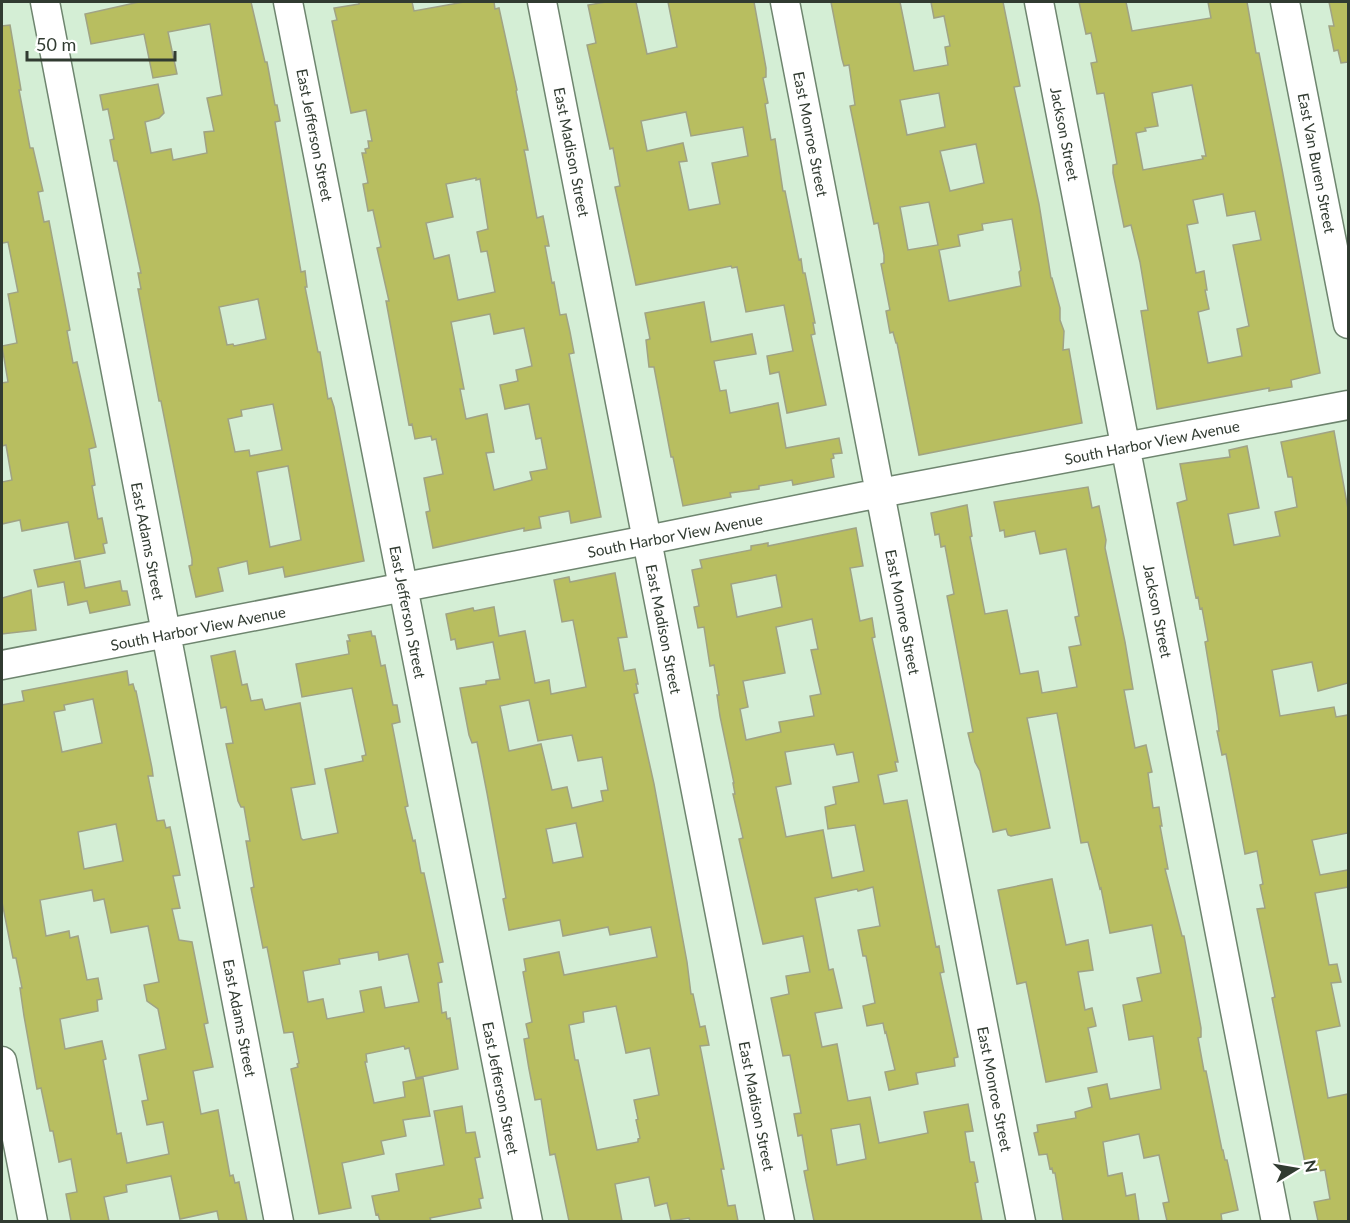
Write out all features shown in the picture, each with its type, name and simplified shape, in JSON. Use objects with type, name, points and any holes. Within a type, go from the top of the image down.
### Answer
[{"type":"street","name":"East Adams Street","points":[[45,2],[279,1221]]},
{"type":"street","name":"East Jefferson Street","points":[[288,2],[528,1221]]},
{"type":"street","name":"East Madison Street","points":[[542,2],[780,1221]]},
{"type":"street","name":"East Monroe Street","points":[[785,2],[1021,1221]]},
{"type":"street","name":"Jackson Street","points":[[1039,2],[1276,1221]]},
{"type":"street","name":"East Van Buren Street","points":[[1285,2],[1348,324]]},
{"type":"street","name":"South Harbor View Avenue","points":[[2,665],[880,493],[1348,405]]},
{"type":"street","points":[[2,1061],[33,1221]]},
{"type":"building","points":[[139,2],[251,2],[265,62],[267,62],[275,105],[277,105],[280,121],[275,122],[301,272],[305,271],[307,287],[305,287],[318,352],[320,352],[328,399],[331,398],[334,407],[364,561],[285,577],[283,567],[249,574],[247,561],[218,568],[223,591],[196,597],[189,566],[192,565],[192,559],[138,289],[141,289],[138,273],[141,273],[117,161],[114,161],[110,140],[114,139],[108,109],[103,110],[100,95],[158,84],[164,113],[159,118],[145,122],[151,153],[171,149],[173,160],[207,153],[204,132],[214,131],[207,98],[222,95],[210,24],[168,32],[177,74],[153,78],[144,34],[91,44],[85,14]],"holes":[[[258,299],[266,339],[234,346],[233,344],[227,345],[219,307]],[[273,404],[282,450],[250,456],[249,450],[235,452],[228,419],[242,416],[241,410]],[[288,466],[301,540],[270,547],[257,472]]]},
{"type":"building","points":[[359,2],[412,2],[414,11],[464,2],[494,2],[495,9],[499,8],[528,150],[524,150],[537,218],[543,216],[549,246],[545,246],[552,283],[554,282],[560,315],[566,314],[570,332],[574,353],[569,354],[601,517],[571,523],[569,511],[539,517],[541,528],[524,531],[524,528],[433,548],[426,512],[430,511],[424,478],[443,474],[436,439],[432,440],[431,436],[415,439],[412,424],[409,425],[386,301],[389,301],[377,248],[381,247],[373,210],[368,211],[363,184],[368,183],[362,153],[366,153],[365,149],[369,148],[368,141],[372,141],[366,110],[351,113],[332,21],[337,20],[334,8],[359,4]],"holes":[[[476,178],[476,180],[480,179],[488,229],[477,232],[481,252],[487,251],[495,292],[458,300],[449,255],[434,259],[426,223],[453,217],[446,184]],[[490,314],[494,334],[524,328],[532,366],[516,370],[518,381],[500,385],[505,409],[529,404],[536,439],[541,438],[547,469],[530,472],[532,480],[494,490],[486,453],[494,452],[487,414],[466,419],[460,389],[464,389],[451,322]]]},
{"type":"building","points":[[606,2],[636,2],[647,54],[677,47],[668,2],[754,2],[766,68],[766,77],[763,78],[771,140],[775,139],[783,191],[785,191],[799,260],[801,259],[803,273],[805,273],[815,323],[813,323],[815,334],[811,335],[826,405],[787,413],[779,372],[770,374],[767,356],[793,351],[784,305],[746,312],[737,267],[732,268],[731,266],[636,285],[615,187],[620,186],[613,148],[610,149],[587,45],[596,43],[588,5]],"holes":[[[686,112],[691,136],[743,127],[748,156],[712,163],[720,204],[689,210],[679,162],[687,161],[683,143],[647,151],[641,121]]]},
{"type":"building","points":[[831,2],[900,2],[914,71],[948,65],[945,47],[950,46],[944,16],[934,18],[931,2],[1003,2],[1020,86],[1014,87],[1039,204],[1051,278],[1064,331],[1063,350],[1069,349],[1082,423],[919,455],[897,343],[893,332],[890,333],[886,311],[890,310],[881,264],[884,263],[884,255],[878,223],[874,224],[850,106],[855,105],[849,65],[844,66]],"holes":[[[939,93],[945,127],[907,135],[900,100]],[[976,144],[984,183],[950,191],[940,151]],[[929,202],[938,245],[908,250],[900,207]],[[1012,219],[1021,270],[1019,272],[1021,286],[949,301],[939,250],[960,246],[958,235],[983,230],[982,224]]]},
{"type":"building","points":[[1079,2],[1126,2],[1132,31],[1211,18],[1208,2],[1247,2],[1282,169],[1320,373],[1291,380],[1292,387],[1269,391],[1269,388],[1157,409],[1141,311],[1148,310],[1140,262],[1131,225],[1124,227],[1113,173],[1113,165],[1117,164],[1104,93],[1097,94],[1091,63],[1097,62],[1091,33],[1086,34]],"holes":[[[1192,85],[1206,156],[1202,156],[1203,159],[1143,170],[1136,133],[1146,131],[1145,128],[1158,126],[1152,93]],[[1223,194],[1227,216],[1255,211],[1261,240],[1233,245],[1249,326],[1237,329],[1242,356],[1208,363],[1198,312],[1209,309],[1205,290],[1207,290],[1204,271],[1196,273],[1187,225],[1198,223],[1193,200]]]},
{"type":"building","points":[[1329,2],[1348,2],[1348,62],[1341,63],[1338,50],[1334,51],[1329,26],[1334,26]]},
{"type":"building","points":[[10,25],[30,148],[33,148],[43,191],[38,192],[44,222],[49,221],[70,330],[67,331],[73,363],[77,362],[96,447],[89,449],[95,485],[92,486],[98,519],[102,518],[107,543],[103,544],[105,553],[75,559],[68,522],[22,531],[20,520],[2,524],[2,482],[12,480],[6,445],[2,446],[2,383],[8,382],[2,346],[17,343],[8,294],[18,292],[8,242],[2,243],[2,26]]},
{"type":"building","points":[[704,302],[711,342],[752,334],[756,354],[714,361],[720,391],[726,390],[730,413],[778,403],[786,448],[839,438],[842,453],[833,454],[834,458],[831,459],[834,477],[793,485],[792,480],[759,486],[759,489],[730,493],[731,497],[683,506],[654,367],[649,367],[646,340],[650,339],[645,313]]},
{"type":"building","points":[[1334,431],[1348,509],[1348,683],[1318,691],[1312,662],[1272,670],[1280,716],[1334,707],[1336,717],[1348,715],[1348,833],[1312,840],[1320,875],[1348,870],[1348,887],[1315,893],[1329,965],[1337,964],[1341,982],[1331,983],[1340,1026],[1316,1031],[1328,1098],[1348,1094],[1348,1221],[1318,1221],[1314,1202],[1330,1199],[1325,1170],[1307,1173],[1272,998],[1275,997],[1257,909],[1265,908],[1257,851],[1245,854],[1226,754],[1222,755],[1205,642],[1208,641],[1202,608],[1200,609],[1198,597],[1196,598],[1177,503],[1187,500],[1180,464],[1230,457],[1229,450],[1247,446],[1259,508],[1228,514],[1234,545],[1280,536],[1275,512],[1297,507],[1292,477],[1288,477],[1281,442]]},
{"type":"building","points":[[1088,487],[1092,508],[1099,506],[1106,540],[1105,548],[1125,642],[1133,689],[1124,690],[1135,748],[1146,745],[1152,772],[1148,773],[1153,808],[1159,807],[1168,869],[1165,869],[1182,936],[1184,936],[1201,1028],[1201,1037],[1198,1038],[1204,1071],[1206,1071],[1222,1150],[1227,1160],[1238,1210],[1221,1214],[1222,1221],[1167,1221],[1163,1203],[1169,1202],[1159,1155],[1144,1158],[1139,1134],[1103,1142],[1108,1176],[1122,1173],[1126,1196],[1135,1194],[1139,1221],[1063,1221],[1055,1173],[1052,1168],[1050,1169],[1047,1154],[1039,1155],[1034,1133],[1038,1132],[1037,1125],[1076,1118],[1075,1112],[1092,1107],[1088,1088],[1107,1084],[1110,1099],[1161,1089],[1153,1036],[1129,1040],[1123,1005],[1142,1001],[1137,978],[1161,973],[1152,925],[1110,933],[1101,888],[1088,842],[1081,843],[1057,713],[1027,718],[1050,828],[1011,836],[1008,835],[1006,829],[993,832],[980,771],[975,762],[968,733],[973,732],[947,596],[954,594],[945,546],[941,547],[939,534],[935,535],[931,513],[967,505],[972,536],[970,537],[985,614],[1007,610],[1020,674],[1038,671],[1042,693],[1077,687],[1069,647],[1081,645],[1075,617],[1079,616],[1066,549],[1040,554],[1035,531],[1005,537],[1004,530],[1000,531],[994,502]]},
{"type":"building","points":[[856,528],[863,566],[850,568],[860,621],[872,618],[875,637],[872,638],[898,762],[895,762],[897,771],[878,775],[884,804],[907,800],[936,947],[939,946],[944,972],[940,973],[958,1057],[954,1058],[955,1066],[916,1073],[918,1084],[889,1090],[885,1072],[895,1070],[886,1032],[883,1023],[867,1026],[863,1006],[875,1003],[866,956],[863,956],[858,930],[880,926],[873,887],[815,898],[829,970],[833,969],[842,1008],[815,1013],[822,1047],[837,1044],[848,1101],[870,1097],[879,1143],[928,1133],[924,1112],[968,1104],[973,1131],[965,1132],[970,1162],[974,1162],[978,1182],[975,1183],[982,1221],[814,1221],[804,1171],[808,1170],[802,1135],[798,1136],[794,1114],[801,1113],[790,1055],[783,1056],[771,998],[789,994],[786,976],[810,972],[803,936],[763,944],[739,839],[743,838],[733,794],[735,794],[734,783],[720,716],[714,665],[710,666],[704,627],[698,628],[694,607],[699,606],[692,570],[702,568],[700,560],[751,550],[751,546],[768,543],[768,546]],"holes":[[[776,575],[782,607],[737,617],[731,584]],[[812,619],[818,649],[811,650],[821,694],[810,696],[814,716],[779,722],[781,732],[746,740],[740,709],[748,707],[743,681],[785,673],[776,627]],[[834,744],[837,755],[853,752],[859,782],[833,787],[836,804],[825,807],[828,829],[855,825],[864,871],[832,878],[823,830],[786,837],[776,787],[791,784],[785,752]],[[860,1124],[866,1159],[837,1165],[831,1129]]]},
{"type":"building","points":[[80,561],[85,588],[120,581],[122,591],[127,591],[130,605],[90,613],[87,601],[68,605],[64,582],[38,587],[34,570]]},
{"type":"building","points":[[615,573],[627,637],[618,638],[624,671],[635,669],[638,693],[634,694],[654,784],[691,994],[693,994],[700,1027],[705,1026],[709,1045],[700,1046],[724,1169],[721,1169],[728,1206],[735,1205],[738,1221],[690,1221],[689,1218],[671,1221],[667,1203],[655,1206],[649,1177],[615,1184],[622,1221],[569,1221],[555,1154],[550,1155],[541,1099],[535,1100],[524,1039],[529,1038],[526,1024],[532,1022],[523,972],[526,971],[524,959],[559,952],[564,975],[657,957],[651,927],[610,935],[608,927],[563,936],[560,920],[509,930],[503,899],[506,898],[477,742],[472,743],[469,735],[460,688],[486,684],[486,681],[500,679],[493,642],[457,649],[455,639],[451,640],[446,614],[473,608],[474,611],[494,607],[499,636],[525,631],[535,683],[549,680],[551,694],[586,687],[573,620],[562,622],[554,580],[569,577],[570,582]],"holes":[[[529,700],[538,741],[572,735],[578,761],[602,757],[608,790],[601,791],[603,801],[572,808],[567,787],[552,790],[541,744],[509,751],[500,706]],[[576,823],[583,857],[553,863],[546,829]],[[616,1006],[626,1053],[650,1048],[659,1095],[634,1100],[640,1138],[638,1142],[597,1150],[569,1025],[584,1022],[583,1012]]]},
{"type":"building","points":[[31,590],[36,630],[2,634],[2,598]]},
{"type":"building","points":[[371,631],[372,636],[375,636],[381,666],[385,665],[393,705],[397,705],[400,722],[392,724],[408,806],[405,807],[413,841],[415,840],[421,873],[424,873],[443,962],[438,963],[442,982],[438,983],[442,1013],[446,1012],[447,1019],[450,1018],[458,1069],[416,1078],[409,1048],[405,1049],[404,1046],[366,1054],[367,1062],[365,1062],[374,1103],[405,1097],[403,1082],[423,1078],[430,1116],[403,1120],[406,1136],[381,1141],[384,1154],[342,1163],[351,1208],[319,1214],[291,1069],[298,1067],[299,1063],[293,1032],[284,1033],[267,947],[263,948],[251,888],[254,887],[246,841],[250,841],[244,807],[241,807],[238,801],[226,744],[233,743],[226,707],[221,708],[211,656],[235,651],[242,685],[247,684],[251,701],[262,699],[265,710],[300,703],[315,784],[291,788],[303,840],[338,833],[325,769],[363,761],[362,756],[366,755],[352,688],[302,697],[296,664],[349,654],[348,635]],"holes":[[[378,952],[379,960],[408,954],[419,1002],[385,1008],[381,987],[360,991],[364,1012],[327,1019],[323,999],[308,1002],[303,971],[340,964],[339,959]]]},
{"type":"building","points":[[127,671],[129,685],[133,684],[136,691],[152,768],[153,776],[148,776],[157,821],[164,820],[166,828],[170,827],[180,875],[173,876],[180,908],[172,909],[179,940],[192,942],[208,1023],[204,1024],[213,1067],[193,1071],[201,1114],[218,1110],[230,1176],[233,1175],[235,1183],[239,1182],[247,1221],[219,1221],[217,1211],[180,1219],[171,1176],[126,1185],[127,1192],[104,1197],[109,1221],[71,1221],[66,1194],[77,1192],[71,1159],[59,1162],[41,1088],[37,1089],[24,1016],[20,988],[22,988],[16,958],[13,958],[2,902],[2,705],[24,701],[22,691]],"holes":[[[93,699],[102,743],[62,752],[54,712],[65,710],[64,705]],[[116,824],[123,861],[84,869],[78,832]],[[92,890],[94,901],[104,899],[111,933],[148,926],[159,982],[144,985],[147,1001],[158,1009],[166,1049],[139,1055],[148,1100],[142,1101],[147,1125],[163,1122],[169,1154],[127,1163],[121,1133],[117,1134],[103,1060],[106,1059],[102,1041],[65,1049],[60,1019],[98,1011],[97,1000],[102,999],[98,978],[87,980],[78,936],[70,938],[69,931],[46,936],[40,900]]]},
{"type":"building","points":[[1052,879],[1066,945],[1088,940],[1093,970],[1078,972],[1085,1010],[1092,1008],[1096,1026],[1088,1028],[1097,1072],[1046,1082],[1026,982],[1017,984],[998,890]]},
{"type":"building","points":[[462,1106],[466,1133],[475,1132],[480,1157],[475,1158],[483,1198],[479,1199],[481,1208],[430,1218],[431,1221],[380,1221],[378,1214],[376,1215],[372,1196],[399,1191],[396,1174],[444,1165],[434,1111]]}]
